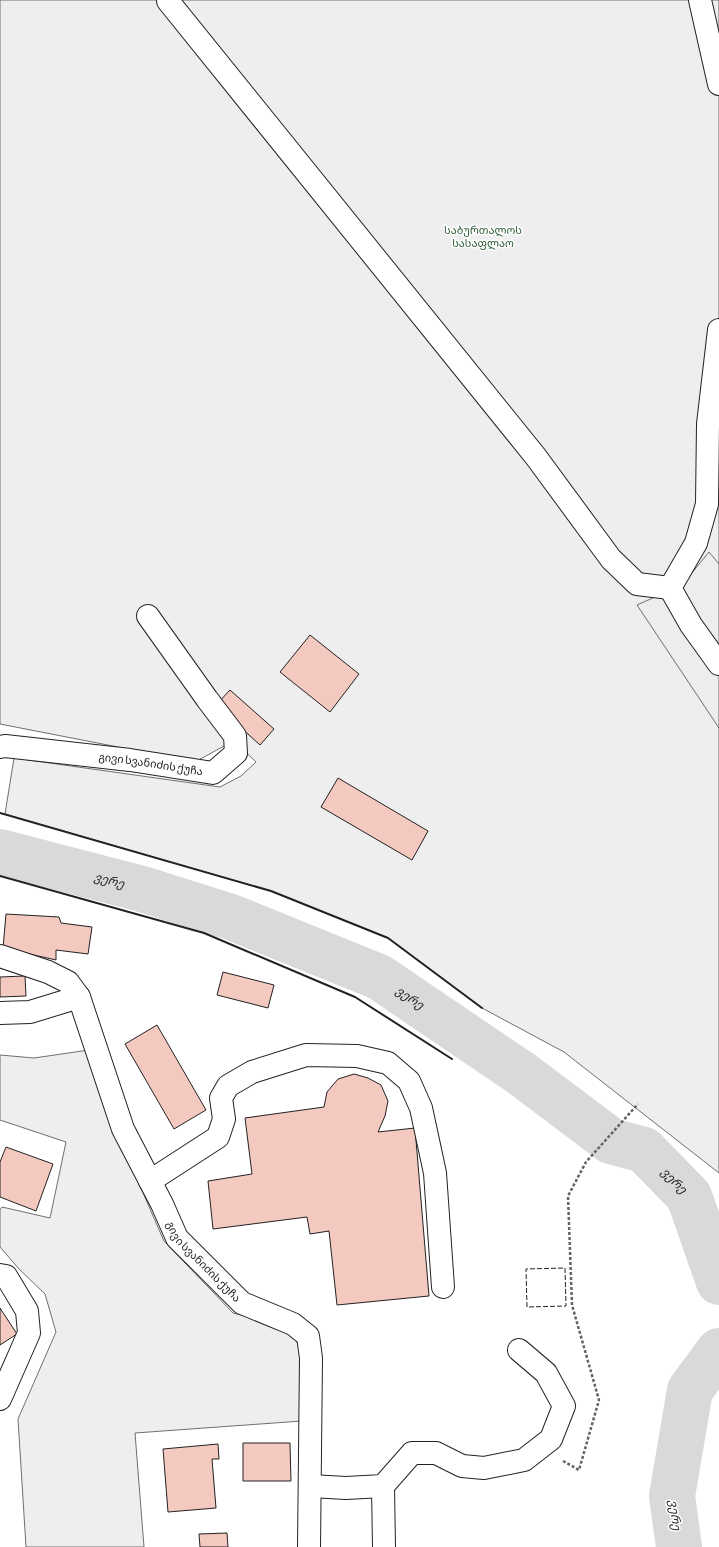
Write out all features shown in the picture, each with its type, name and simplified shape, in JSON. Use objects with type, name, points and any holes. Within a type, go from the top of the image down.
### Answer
[{"type":"street","points":[[700,0],[719,84]]},
{"type":"street","points":[[168,1],[536,458],[611,559],[637,584],[670,588]]},
{"type":"street","points":[[670,588],[696,543],[707,504],[708,424],[718,336]]},
{"type":"street","points":[[670,588],[691,625],[719,664]]},
{"type":"street","name":"გივი სვანიძის ქუჩა","points":[[2,752],[130,760],[213,773],[236,754],[236,736],[207,699],[148,616]]},
{"type":"street","name":"გივი სვანიძის ქუჩა","points":[[0,956],[48,972],[68,982],[79,997],[123,1129],[162,1204],[177,1238],[242,1304],[292,1324],[308,1336],[311,1358],[309,1547]]},
{"type":"street","points":[[0,1013],[30,1012],[79,997]]},
{"type":"street","points":[[150,1182],[218,1137],[224,1119],[221,1098],[228,1086],[252,1072],[306,1055],[357,1056],[388,1063],[409,1081],[421,1108],[435,1173],[443,1287]]},
{"type":"street","points":[[0,1275],[6,1276],[27,1312],[29,1333],[0,1399]]},
{"type":"street","points":[[384,1547],[383,1486],[412,1453],[436,1453],[462,1466],[484,1468],[524,1460],[551,1439],[564,1406],[546,1374],[519,1350]]},
{"type":"street","points":[[310,1486],[346,1488],[383,1486]]},
{"type":"path","points":[[579,1470],[599,1400],[572,1305],[568,1196],[586,1162],[638,1104]]},
{"type":"green space","name":"საბურთალოს სასაფლაო","points":[[0,0],[719,0],[719,1173],[564,1052],[482,1008],[388,938],[271,891],[5,814],[14,758],[220,787],[241,776],[256,762],[229,736],[224,746],[195,762],[0,724]]},
{"type":"green space","points":[[89,1050],[110,1117],[164,1241],[233,1313],[276,1324],[291,1331],[300,1348],[302,1421],[135,1433],[144,1547],[26,1547],[18,1419],[56,1332],[45,1294],[19,1269],[0,1247],[0,1210],[2,1207],[50,1218],[66,1142],[0,1120],[0,1055],[34,1058]]},
{"type":"shaded area","points":[[709,552],[719,564],[719,728],[637,605],[682,585]]},
{"type":"building","points":[[310,635],[359,674],[330,712],[280,672]]},
{"type":"building","points":[[230,690],[274,729],[260,745],[216,705]]},
{"type":"building","points":[[338,778],[428,831],[412,860],[321,807]]},
{"type":"building","points":[[6,914],[59,917],[61,923],[92,927],[88,954],[56,950],[56,960],[3,948]]},
{"type":"building","points":[[223,972],[274,985],[268,1008],[217,995]]},
{"type":"building","points":[[25,976],[26,996],[0,997],[0,977]]},
{"type":"building","points":[[157,1025],[206,1110],[174,1129],[125,1044]]},
{"type":"building","points":[[354,1074],[368,1078],[381,1085],[388,1101],[385,1116],[378,1132],[415,1128],[429,1296],[337,1305],[329,1231],[310,1234],[307,1217],[213,1229],[208,1181],[252,1174],[245,1118],[324,1107],[327,1092],[338,1079]]},
{"type":"building","points":[[6,1147],[53,1164],[36,1211],[0,1197],[0,1162]]},
{"type":"building","points":[[0,1308],[17,1334],[0,1345]]},
{"type":"building","points":[[243,1443],[290,1443],[291,1481],[243,1481]]},
{"type":"building","points":[[218,1444],[219,1459],[212,1459],[216,1508],[168,1512],[163,1449]]},
{"type":"building","points":[[227,1533],[228,1547],[200,1547],[199,1534]]},
{"type":"waterway","name":"ვერე","points":[[0,852],[142,889],[231,917],[379,977],[522,1074],[611,1141],[644,1150],[689,1196],[719,1282]]},
{"type":"waterway","name":"ვერე","points":[[679,1547],[672,1496],[690,1390],[719,1351]]},
{"type":"fence","points":[[565,1268],[566,1306],[527,1307],[526,1269],[565,1268]]},
{"type":"wall","points":[[0,813],[271,891],[388,938],[482,1008]]},
{"type":"wall","points":[[0,876],[204,933],[355,997],[452,1059]]}]
